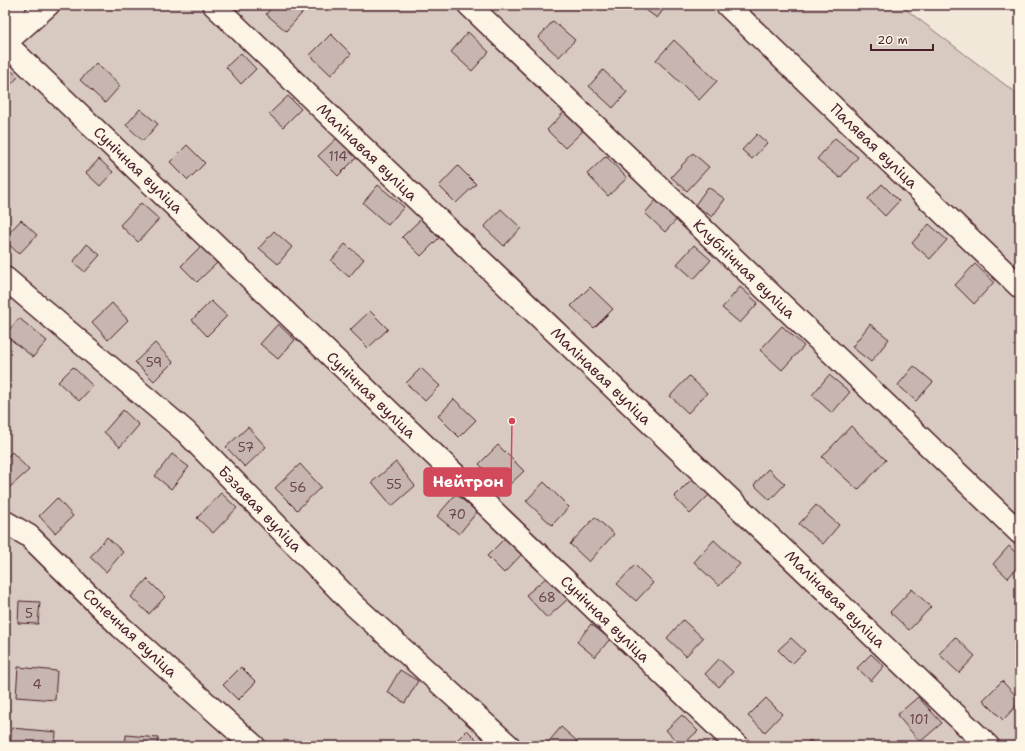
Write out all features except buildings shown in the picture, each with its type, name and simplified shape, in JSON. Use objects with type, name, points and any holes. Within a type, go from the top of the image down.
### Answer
[{"type":"street","points":[[5,21],[15,5]]},
{"type":"street","points":[[5,43],[48,5]]},
{"type":"street","name":"Малінавая вуліца","points":[[214,5],[988,746]]},
{"type":"street","name":"Клубнічная вуліца","points":[[468,5],[1020,534]]},
{"type":"street","name":"Палявая вуліца","points":[[728,5],[1020,287]]},
{"type":"street","name":"Сунічная вуліца","points":[[5,43],[738,746]]},
{"type":"street","name":"Бэзавая вуліца","points":[[5,278],[186,432],[355,606],[509,746]]},
{"type":"street","name":"Сонечная вуліца","points":[[5,522],[29,536],[122,627],[254,746]]},
{"type":"shaded area","points":[[5,5],[900,5],[1020,96],[1020,746],[5,746]]},
{"type":"place","name":"Нейтрон","points":[[512,421]]}]
